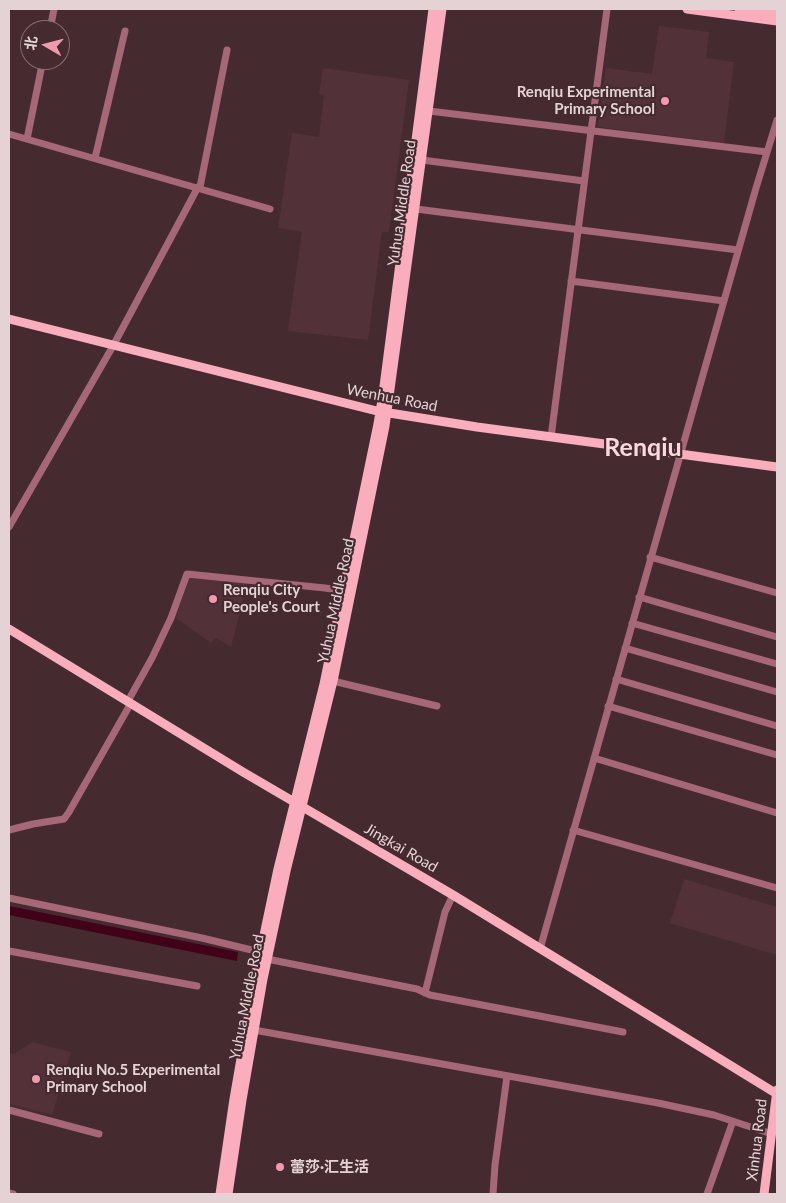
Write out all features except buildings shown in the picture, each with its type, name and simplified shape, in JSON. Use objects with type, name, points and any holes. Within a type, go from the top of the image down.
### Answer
[{"type":"main road","name":"Yuhua Middle Road","points":[[228,1194],[267,959],[343,591],[384,413],[433,9]]},
{"type":"main road","name":"Yuhua Middle Road","points":[[220,1194],[235,1090],[260,952],[298,804],[333,681],[384,413],[416,209],[442,9]]},
{"type":"main road","points":[[687,9],[777,21]]},
{"type":"main road","points":[[739,9],[777,14]]},
{"type":"main road","name":"Wenhua Road","points":[[9,319],[384,413],[777,466]]},
{"type":"main road","name":"Jingkai Road","points":[[9,629],[777,1092]]},
{"type":"main road","name":"Xinhua Road","points":[[764,1194],[777,1092]]},
{"type":"street","points":[[551,437],[607,9]]},
{"type":"street","points":[[95,158],[125,31]]},
{"type":"street","points":[[9,527],[112,346],[199,187],[227,50]]},
{"type":"street","points":[[27,139],[41,70]]},
{"type":"street","points":[[428,111],[767,152]]},
{"type":"street","points":[[540,948],[650,557],[777,120]]},
{"type":"street","points":[[9,134],[270,208]]},
{"type":"street","points":[[422,160],[584,181]]},
{"type":"street","points":[[416,209],[738,250]]},
{"type":"street","points":[[571,281],[724,301]]},
{"type":"street","points":[[650,557],[777,593]]},
{"type":"street","points":[[9,830],[64,819],[69,812],[152,658],[171,618],[187,574],[343,591]]},
{"type":"street","points":[[639,597],[777,637]]},
{"type":"street","points":[[632,622],[777,664]]},
{"type":"street","points":[[625,648],[777,692]]},
{"type":"street","points":[[616,679],[777,726]]},
{"type":"street","points":[[333,681],[437,706]]},
{"type":"street","points":[[608,706],[777,755]]},
{"type":"street","points":[[594,758],[777,813]]},
{"type":"street","points":[[573,830],[777,888]]},
{"type":"street","points":[[425,993],[443,918],[453,895]]},
{"type":"street","points":[[9,898],[176,932],[260,952]]},
{"type":"street","points":[[9,951],[197,986]]},
{"type":"street","points":[[267,959],[417,989],[430,995],[623,1032]]},
{"type":"street","points":[[254,1030],[658,1103],[714,1115],[772,1134]]},
{"type":"street","points":[[493,1194],[507,1076]]},
{"type":"street","points":[[9,1110],[99,1134]]},
{"type":"street","points":[[707,1194],[733,1121]]},
{"type":"shaded area","name":"Renqiu Experimental Primary School","points":[[659,26],[709,32],[706,58],[734,62],[724,143],[598,127],[606,68],[652,74]]},
{"type":"shaded area","points":[[323,68],[409,80],[389,232],[382,232],[368,340],[288,331],[302,232],[278,228],[292,133],[319,137],[324,95],[319,94]]},
{"type":"shaded area","name":"Renqiu City People's Court","points":[[189,575],[248,580],[231,647],[216,638],[211,643],[176,618]]},
{"type":"shaded area","points":[[684,879],[777,907],[777,955],[670,923]]},
{"type":"shaded area","points":[[9,906],[238,952],[237,961],[9,915]]},
{"type":"shaded area","name":"Renqiu No.5 Experimental Primary School","points":[[32,1042],[71,1052],[52,1115],[9,1104],[9,1053],[14,1054]]},
{"type":"place","name":"Renqiu Experimental Primary School","points":[[665,101]]},
{"type":"place","name":"Renqiu City People's Court","points":[[213,599]]},
{"type":"place","name":"Renqiu No.5 Experimental Primary School","points":[[36,1079]]},
{"type":"place","name":"蕾莎·汇生活","points":[[280,1167]]},
{"type":"district","name":"Renqiu","points":[[643,448]]}]
